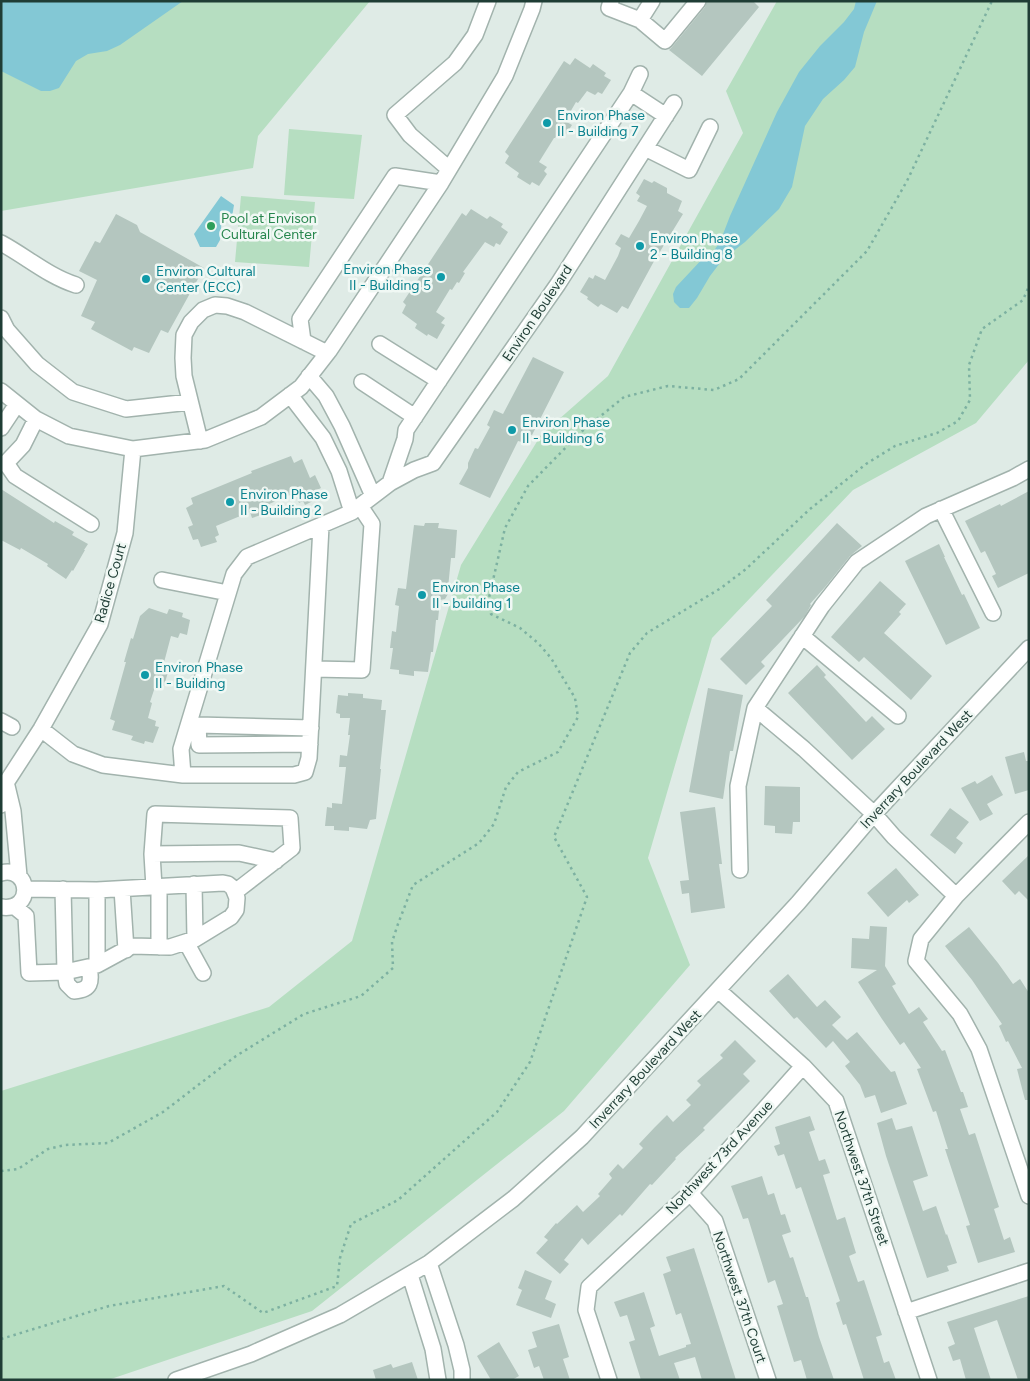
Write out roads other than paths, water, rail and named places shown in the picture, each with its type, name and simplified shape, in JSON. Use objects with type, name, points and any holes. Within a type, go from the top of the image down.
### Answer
[{"type":"street","points":[[449,169],[410,134],[395,114],[455,63],[475,35],[488,1]]},
{"type":"street","points":[[1,391],[36,419],[69,436],[133,449],[206,440],[260,417],[301,387],[327,353],[441,183],[504,76],[534,1]]},
{"type":"street","points":[[611,1],[609,8],[640,20],[664,41],[698,1]]},
{"type":"street","points":[[640,20],[652,1]]},
{"type":"street","points":[[390,483],[405,439],[406,430],[631,92],[640,74]]},
{"type":"street","name":"Environ Boulevard","points":[[182,775],[181,749],[234,574],[247,557],[356,509],[390,483],[414,470],[433,463],[558,284],[670,109],[631,92]]},
{"type":"street","points":[[645,148],[689,170],[710,127]]},
{"type":"street","points":[[303,341],[300,319],[395,176],[441,183]]},
{"type":"street","points":[[1,243],[48,273],[76,285]]},
{"type":"street","points":[[200,441],[184,376],[183,358],[184,336],[192,322],[203,310],[215,306],[227,306],[246,312],[327,353]]},
{"type":"street","points":[[1,318],[7,330],[37,364],[73,392],[126,409],[190,402]]},
{"type":"street","points":[[380,344],[439,381]]},
{"type":"street","points":[[309,376],[326,396],[342,426],[373,496]]},
{"type":"street","points":[[362,382],[415,417]]},
{"type":"street","points":[[290,395],[323,438],[356,509],[372,524],[362,670],[314,669]]},
{"type":"street","points":[[1,428],[17,404]]},
{"type":"street","points":[[36,419],[23,445],[4,464],[15,476],[91,524]]},
{"type":"street","name":"Radice Court","points":[[1,805],[6,783],[41,729],[100,624],[125,533],[133,449]]},
{"type":"street","points":[[740,870],[738,786],[755,708],[822,606],[857,562],[926,516],[1013,478],[1029,468]]},
{"type":"street","points":[[942,509],[993,613]]},
{"type":"street","points":[[41,729],[72,754],[103,765],[182,775],[294,775],[305,772],[310,744],[321,526]]},
{"type":"street","points":[[162,580],[228,592]]},
{"type":"street","points":[[802,636],[898,716]]},
{"type":"street","name":"Inverrary Boulevard West","points":[[176,1380],[251,1354],[331,1319],[429,1263],[512,1199],[582,1137],[798,903],[874,814],[1029,648]]},
{"type":"street","points":[[755,708],[804,749],[874,814],[894,837],[956,896]]},
{"type":"street","points":[[310,744],[199,745],[198,725],[311,728]]},
{"type":"street","points":[[6,783],[13,811],[24,896],[21,902],[8,907]]},
{"type":"street","points":[[159,947],[156,886],[152,854],[154,814],[290,818],[292,848],[235,892]]},
{"type":"street","points":[[1029,822],[956,896],[921,939],[916,962],[960,1014],[979,1049],[1029,1196]]},
{"type":"street","points":[[152,854],[239,854],[276,861]]},
{"type":"street","points":[[1,873],[6,871],[13,872],[22,882],[63,889],[97,890],[223,883],[231,886],[237,898],[236,910],[231,917],[190,941],[170,947],[132,946],[93,966],[65,972],[29,973],[26,916],[8,907]]},
{"type":"street","points":[[194,884],[190,941],[203,973]]},
{"type":"street","points":[[122,888],[126,950]]},
{"type":"street","points":[[63,889],[65,972],[67,984],[74,992],[83,990],[89,985],[91,979],[97,890]]},
{"type":"street","name":"Northwest 37th Street","points":[[718,990],[803,1066],[836,1101],[928,1380]]},
{"type":"street","name":"Northwest 73rd Avenue","points":[[609,1380],[586,1310],[589,1287],[690,1193],[803,1066]]},
{"type":"street","name":"Northwest 37th Court","points":[[690,1193],[715,1221],[768,1380]]},
{"type":"street","points":[[410,1275],[433,1349],[438,1379],[462,1378],[456,1345],[429,1263]]},
{"type":"street","points":[[906,1312],[1029,1271]]},
{"type":"water","points":[[1,1],[183,1],[120,45],[107,51],[88,54],[76,61],[59,88],[41,91],[1,71]]},
{"type":"water","points":[[856,1],[877,1],[864,32],[855,67],[823,99],[805,126],[792,187],[779,209],[745,242],[723,259],[689,308],[680,308],[674,302],[673,294],[676,287],[705,256],[713,252],[720,242],[777,112],[799,72],[820,46],[844,22],[854,9]]},
{"type":"water","name":"Pool at Envison Cultural Center","points":[[221,196],[234,205],[232,217],[222,217],[220,240],[216,247],[200,247],[194,234]]},
{"type":"place","name":"Environ Phase II - Building 7","points":[[547,123]]},
{"type":"place","name":"Pool at Envison Cultural Center","points":[[211,226]]},
{"type":"place","name":"Environ Phase 2 - Building 8","points":[[640,246]]},
{"type":"place","name":"Environ Phase II - Building 5","points":[[441,277]]},
{"type":"place","name":"Environ Cultural Center (ECC)","points":[[146,279]]},
{"type":"place","name":"Environ Phase II - Building 6","points":[[512,430]]},
{"type":"place","name":"Environ Phase II - Building 2","points":[[230,502]]},
{"type":"place","name":"Environ Phase II - building 1","points":[[422,595]]},
{"type":"place","name":"Environ Phase II - Building","points":[[145,675]]}]
